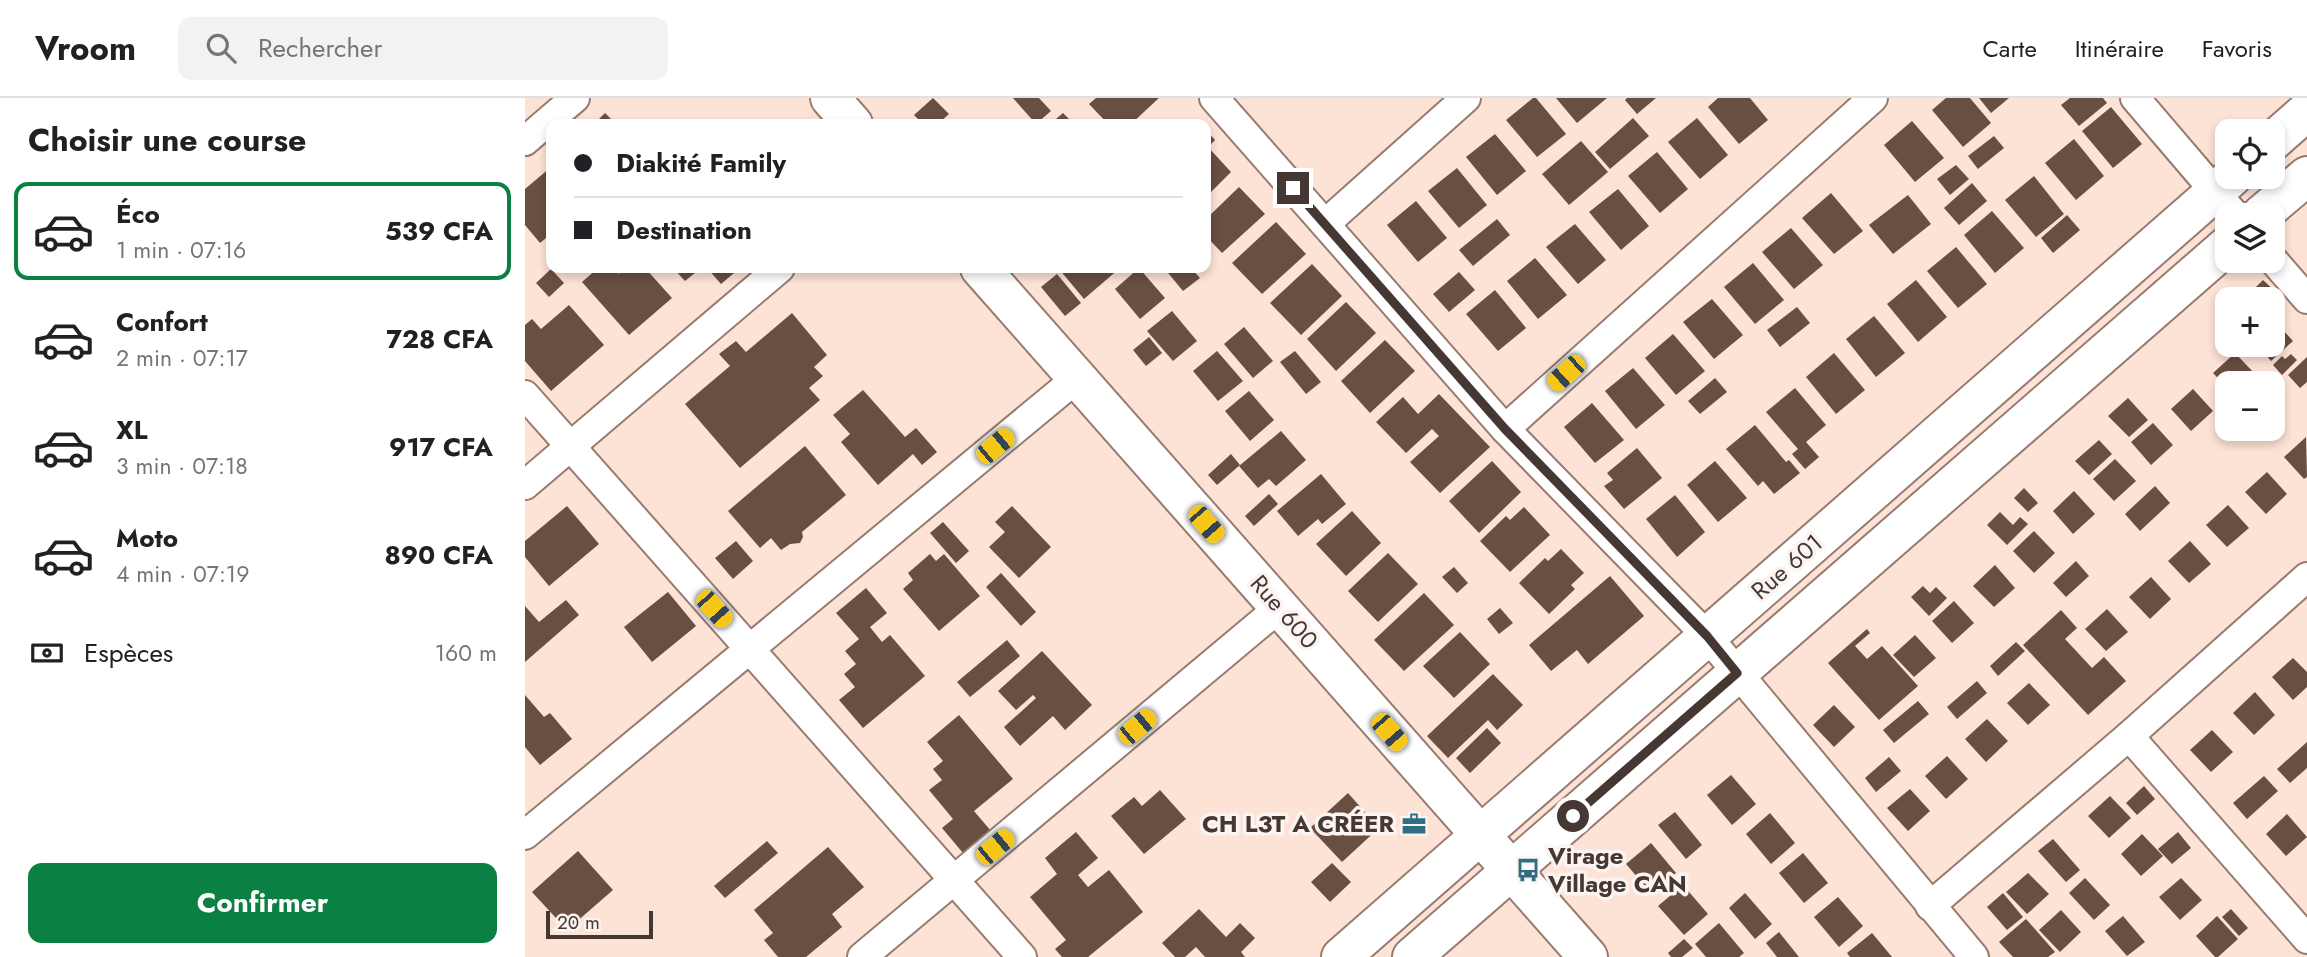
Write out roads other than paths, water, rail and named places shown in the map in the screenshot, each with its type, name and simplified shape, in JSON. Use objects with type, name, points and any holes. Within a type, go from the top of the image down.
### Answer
[{"type":"street","points":[[551,119],[576,98]]},
{"type":"street","points":[[830,98],[849,119]]},
{"type":"street","points":[[1214,98],[1505,429],[1707,636],[1974,957]]},
{"type":"street","points":[[1325,224],[1466,98]]},
{"type":"street","points":[[1505,429],[1873,98]]},
{"type":"street","points":[[2135,98],[2228,195]]},
{"type":"street","points":[[2285,130],[2307,111]]},
{"type":"street","points":[[525,141],[546,123]]},
{"type":"street","points":[[2276,203],[2307,176]]},
{"type":"street","name":"Rue 601","points":[[1341,957],[1707,636],[2228,195]]},
{"type":"street","name":"Rue 601","points":[[1412,957],[2215,256]]},
{"type":"street","points":[[525,485],[774,273]]},
{"type":"street","name":"Rue 600","points":[[984,273],[1588,957]]},
{"type":"street","points":[[2284,273],[2307,299]]},
{"type":"street","points":[[525,835],[1077,378]]},
{"type":"street","points":[[525,395],[1021,957]]},
{"type":"street","points":[[1930,906],[2129,736],[2307,577]]},
{"type":"street","points":[[862,957],[1280,607]]},
{"type":"street","points":[[2129,736],[2303,926]]},
{"type":"place","name":"CH L3T A CRÉER","points":[[1414,824]]},
{"type":"place","name":"Virage Village CAN","points":[[1528,870]]}]
